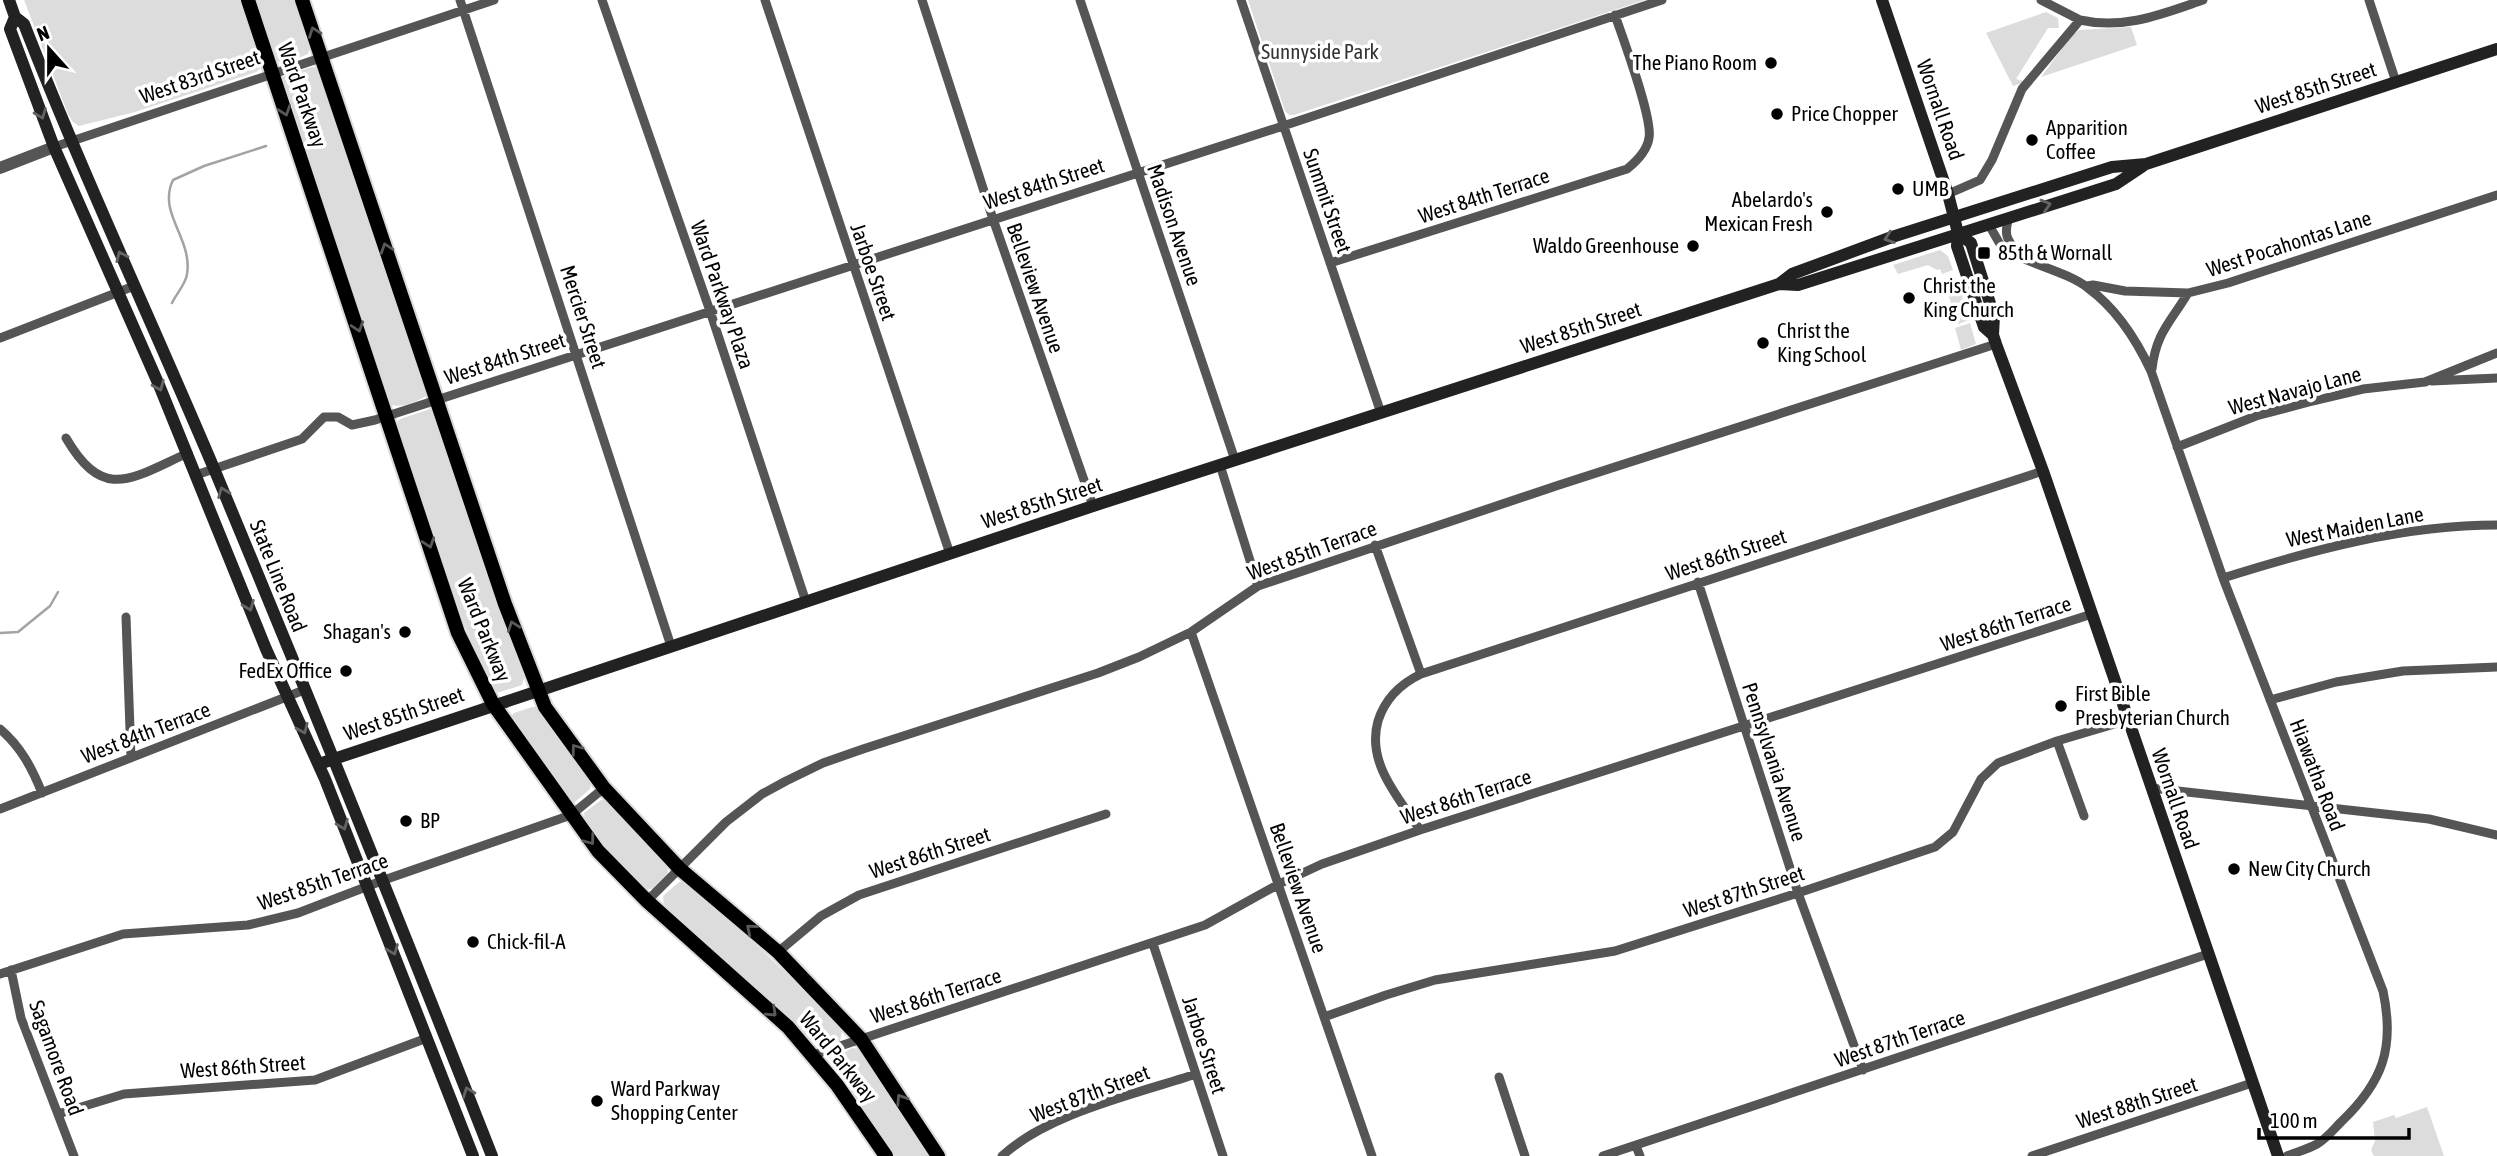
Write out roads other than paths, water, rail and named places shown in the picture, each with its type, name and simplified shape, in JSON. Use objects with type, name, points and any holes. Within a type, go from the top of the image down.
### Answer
[{"type":"main road","name":"State Line Road","points":[[9,0],[15,17],[24,24],[70,141],[214,469],[384,880],[492,1156]]},
{"type":"main road","name":"Ward Parkway","points":[[248,0],[458,633],[493,704],[598,851],[647,901],[772,1012],[813,1055],[886,1156]]},
{"type":"main road","name":"Ward Parkway","points":[[302,0],[505,604],[536,690],[545,707],[604,788],[680,869],[778,952],[861,1039],[938,1156]]},
{"type":"main road","name":"Wornall Road","points":[[1882,0],[1948,194],[1958,233],[1971,243],[1994,316],[1995,340],[2043,471],[2278,1156]]},
{"type":"main road","name":"State Line Road","points":[[15,17],[10,29],[54,147],[188,453],[267,649],[319,764],[473,1156]]},
{"type":"main road","name":"West 85th Street","points":[[319,764],[1093,506],[1779,284],[1795,272],[1954,217],[2112,167],[2147,164],[2497,49]]},
{"type":"main road","name":"West 85th Street","points":[[1779,284],[1798,285],[2116,184],[2147,164]]},
{"type":"street","name":"West 83rd Street","points":[[0,168],[70,141],[323,56],[462,5],[494,0]]},
{"type":"street","name":"Ward Parkway Plaza","points":[[602,0],[710,311],[806,602]]},
{"type":"street","name":"Jarboe Street","points":[[765,0],[950,554]]},
{"type":"street","name":"Belleview Avenue","points":[[922,0],[993,219],[1093,506]]},
{"type":"street","name":"Madison Avenue","points":[[1080,0],[1235,460]]},
{"type":"street","name":"Summit Street","points":[[1241,0],[1381,413]]},
{"type":"street","name":"West 84th Street","points":[[387,416],[1283,126],[1662,0]]},
{"type":"street","points":[[2041,0],[2080,20],[2115,24],[2143,20],[2203,0]]},
{"type":"street","points":[[2369,0],[2396,82]]},
{"type":"street","name":"Mercier Street","points":[[462,5],[671,646]]},
{"type":"street","name":"West 84th Terrace","points":[[1330,263],[1627,169],[1636,162],[1650,136],[1650,124],[1615,15]]},
{"type":"street","points":[[1948,194],[1980,180],[1992,160],[2022,89],[2080,20]]},
{"type":"street","name":"West Pocahontas Lane","points":[[2087,286],[2125,291],[2188,293],[2228,283],[2497,195]]},
{"type":"street","points":[[2009,217],[2006,227],[2008,241],[2022,258]]},
{"type":"street","name":"Hiawatha Road","points":[[1988,224],[2005,252],[2011,256],[2022,258],[2087,286],[2115,312],[2138,344],[2151,371],[2223,578],[2383,991],[2388,1015],[2388,1040],[2379,1075],[2359,1107],[2320,1143],[2287,1156]]},
{"type":"street","points":[[0,338],[134,286]]},
{"type":"street","points":[[2151,371],[2154,348],[2164,327],[2188,293]]},
{"type":"street","name":"West 85th Terrace","points":[[647,901],[726,822],[762,794],[823,763],[1098,673],[1139,657],[1191,632],[1258,586],[1995,340]]},
{"type":"street","name":"West Navajo Lane","points":[[2425,382],[2497,353]]},
{"type":"street","name":"West Navajo Lane","points":[[2178,447],[2256,416],[2363,389],[2497,378]]},
{"type":"street","points":[[196,475],[302,439],[324,417],[338,417],[352,425],[387,416]]},
{"type":"street","points":[[66,438],[90,471],[104,479],[115,481],[140,474],[188,453]]},
{"type":"street","points":[[1220,465],[1258,586]]},
{"type":"street","name":"West 86th Street","points":[[1421,674],[2043,471]]},
{"type":"street","name":"West Maiden Lane","points":[[2223,578],[2299,554],[2388,535],[2497,524]]},
{"type":"street","points":[[1375,545],[1421,674],[1393,694],[1382,710],[1375,733],[1376,753],[1385,778],[1420,830]]},
{"type":"street","name":"Pennsylvania Avenue","points":[[1698,582],[1798,893],[1863,1070]]},
{"type":"street","name":"West 86th Terrace","points":[[813,1055],[1205,925],[1279,884],[1322,864],[1420,830],[2092,614]]},
{"type":"street","points":[[126,617],[131,758]]},
{"type":"street","name":"Belleview Avenue","points":[[1191,632],[1372,1156]]},
{"type":"street","points":[[2270,699],[2336,682],[2403,671],[2497,667]]},
{"type":"street","name":"West 84th Terrace","points":[[0,809],[304,690]]},
{"type":"street","name":"West 87th Street","points":[[1324,1017],[1435,981],[1615,951],[1935,847],[1953,832],[1981,779],[1997,763],[2057,741],[2128,720]]},
{"type":"street","points":[[0,729],[27,761],[42,793]]},
{"type":"street","points":[[2057,741],[2084,816]]},
{"type":"street","points":[[571,815],[604,788]]},
{"type":"street","points":[[2151,789],[2429,819],[2497,835]]},
{"type":"street","name":"West 86th Street","points":[[778,952],[821,916],[859,895],[1106,814]]},
{"type":"street","name":"West 85th Terrace","points":[[0,974],[123,934],[270,922],[571,815]]},
{"type":"street","name":"Jarboe Street","points":[[1153,944],[1223,1156]]},
{"type":"street","name":"West 87th Terrace","points":[[1603,1156],[2208,954]]},
{"type":"street","name":"Sagamore Road","points":[[11,970],[21,1018],[74,1156]]},
{"type":"street","name":"West 86th Street","points":[[58,1114],[124,1094],[316,1080],[427,1038]]},
{"type":"street","name":"West 87th Street","points":[[1002,1156],[1024,1139],[1060,1120],[1196,1074]]},
{"type":"street","points":[[1499,1077],[1525,1156]]},
{"type":"street","name":"West 88th Street","points":[[2032,1156],[2252,1083]]},
{"type":"street","points":[[1636,1146],[1640,1156]]},
{"type":"waterway","points":[[172,303],[186,278],[187,261],[169,204],[173,180],[204,166],[266,146]]},
{"type":"waterway","points":[[0,633],[18,632],[50,606],[58,592]]},
{"type":"place","name":"The Piano Room","points":[[1771,63]]},
{"type":"place","name":"Price Chopper","points":[[1777,114]]},
{"type":"place","name":"Apparition Coffee","points":[[2032,140]]},
{"type":"place","name":"UMB","points":[[1898,189]]},
{"type":"place","name":"Abelardo's Mexican Fresh","points":[[1827,212]]},
{"type":"place","name":"Waldo Greenhouse","points":[[1693,246]]},
{"type":"place","name":"85th & Wornall","points":[[1984,253]]},
{"type":"place","name":"Christ the King Church","points":[[1909,298]]},
{"type":"place","name":"Christ the King School","points":[[1763,343]]},
{"type":"place","name":"Shagan's","points":[[405,632]]},
{"type":"place","name":"FedEx Office","points":[[346,671]]},
{"type":"place","name":"First Bible Presbyterian Church","points":[[2061,706]]},
{"type":"place","name":"BP","points":[[406,821]]},
{"type":"place","name":"New City Church","points":[[2234,869]]},
{"type":"place","name":"Chick-fil-A","points":[[473,942]]},
{"type":"place","name":"Ward Parkway Shopping Center","points":[[597,1101]]},
{"type":"park label","name":"Sunnyside Park","points":[[1320,52]]}]
